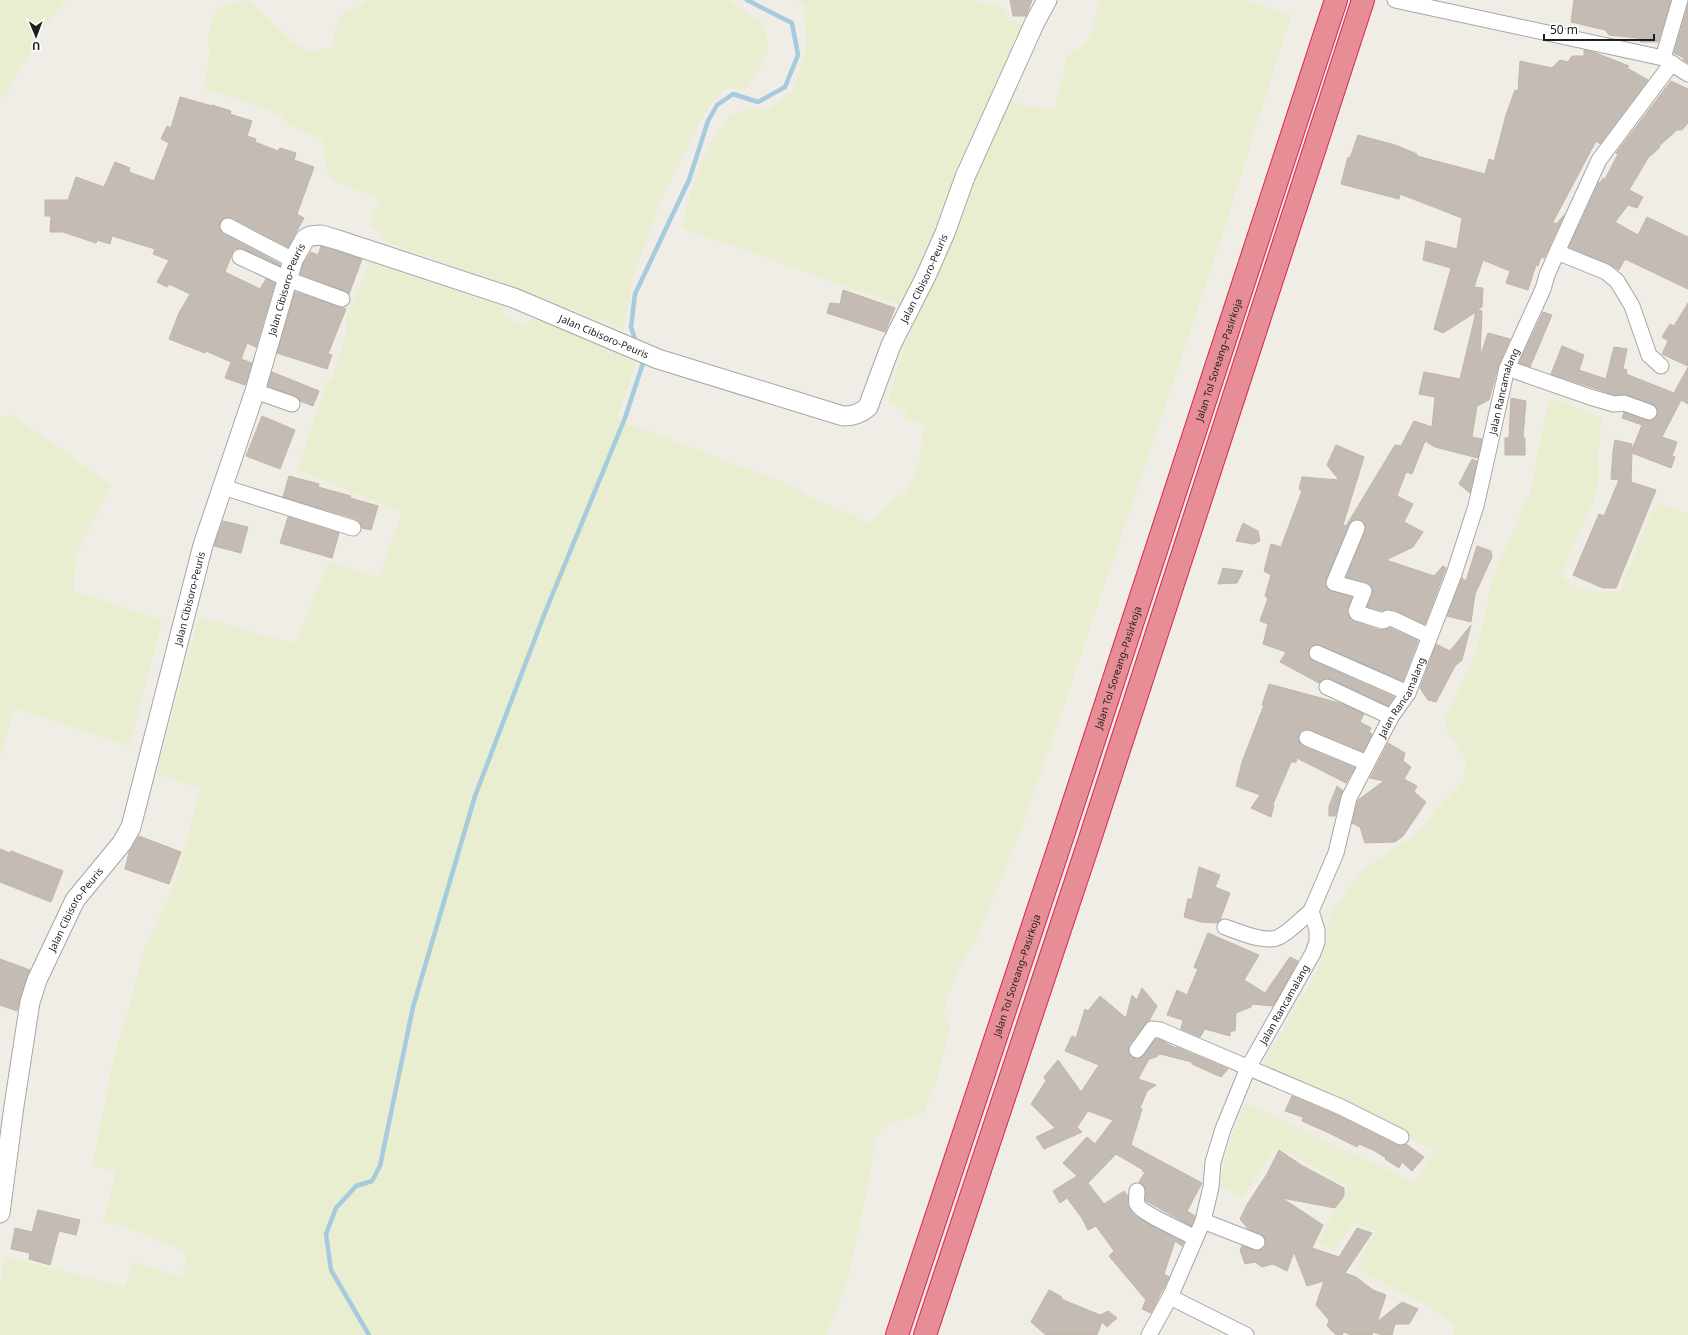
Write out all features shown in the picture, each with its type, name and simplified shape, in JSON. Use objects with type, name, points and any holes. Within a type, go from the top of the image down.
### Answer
[{"type":"highway","name":"Jalan Tol Soreang–Pasirkoja","points":[[898,1335],[1062,840],[1336,0]]},
{"type":"highway","points":[[926,1335],[1091,837],[1363,0]]},
{"type":"street","name":"Jalan Cibisoro-Peuris","points":[[0,1213],[14,1106],[30,1002],[37,980],[74,900],[122,843],[132,827],[203,545],[255,391],[293,260],[305,239],[310,236],[321,235],[514,298],[658,359],[843,416],[853,416],[862,413],[868,407],[891,345],[926,276],[945,233],[965,177],[1035,22],[1048,0]]},
{"type":"street","points":[[1395,0],[1668,61],[1688,74]]},
{"type":"street","points":[[1668,61],[1680,0]]},
{"type":"street","name":"Jalan Rancamalang","points":[[1151,1331],[1170,1297],[1189,1234],[1203,1221],[1211,1187],[1213,1162],[1223,1129],[1248,1068],[1313,953],[1317,942],[1317,930],[1313,917],[1336,854],[1349,798],[1391,717],[1408,693],[1454,574],[1476,506],[1507,368],[1599,160],[1668,61]]},
{"type":"street","points":[[228,226],[293,260]]},
{"type":"street","points":[[1557,252],[1611,276],[1632,306],[1649,355],[1661,366]]},
{"type":"street","points":[[240,257],[287,279],[342,299]]},
{"type":"street","points":[[1507,368],[1590,397],[1614,404],[1624,403],[1650,412]]},
{"type":"street","points":[[255,391],[292,404]]},
{"type":"street","points":[[223,487],[353,528]]},
{"type":"street","points":[[1357,528],[1334,583],[1364,591],[1356,611],[1357,613],[1383,621],[1388,618],[1393,619],[1429,636]]},
{"type":"street","points":[[1317,653],[1408,693]]},
{"type":"street","points":[[1327,687],[1391,717]]},
{"type":"street","points":[[1307,738],[1367,763]]},
{"type":"street","points":[[1225,927],[1271,940],[1280,937],[1313,917]]},
{"type":"street","points":[[1137,1050],[1152,1029],[1156,1030],[1341,1107],[1401,1137]]},
{"type":"street","points":[[1137,1191],[1137,1204],[1140,1209],[1189,1234]]},
{"type":"street","points":[[1203,1221],[1257,1242]]},
{"type":"street","points":[[1170,1297],[1246,1335]]},
{"type":"green space","points":[[0,0],[66,0],[39,32],[35,45],[6,94],[0,99]]},
{"type":"green space","points":[[249,0],[292,42],[311,53],[332,46],[337,24],[344,12],[356,8],[367,0],[728,0],[760,21],[766,33],[768,53],[746,90],[727,88],[709,104],[660,202],[635,271],[623,329],[385,241],[381,232],[369,227],[380,199],[334,181],[328,172],[322,140],[291,126],[281,116],[258,106],[203,88],[211,48],[208,42],[213,14],[227,4]]},
{"type":"green space","points":[[794,0],[974,0],[1005,9],[1006,20],[1025,25],[994,93],[1025,106],[1054,109],[1064,74],[1066,60],[1069,54],[1086,43],[1090,37],[1100,0],[1241,0],[1291,15],[1218,249],[1026,817],[979,933],[955,975],[944,1009],[950,1028],[937,1079],[924,1113],[893,1122],[877,1135],[873,1148],[871,1169],[848,1280],[826,1335],[0,1335],[0,1293],[4,1256],[125,1287],[133,1262],[182,1278],[187,1253],[143,1234],[103,1221],[116,1172],[93,1165],[112,1067],[145,948],[174,885],[201,788],[156,774],[199,616],[295,644],[329,561],[379,577],[402,513],[297,469],[328,381],[332,380],[347,331],[345,322],[372,256],[507,301],[501,315],[526,327],[535,312],[638,357],[617,419],[795,487],[814,500],[837,508],[871,524],[888,504],[907,491],[918,467],[924,424],[904,420],[907,412],[888,402],[903,351],[919,312],[681,228],[697,174],[709,145],[729,117],[738,112],[757,108],[767,111],[793,90],[807,47],[804,5]]},
{"type":"green space","points":[[1552,398],[1602,418],[1598,454],[1599,481],[1592,505],[1560,575],[1568,583],[1589,591],[1619,594],[1656,502],[1688,514],[1688,1335],[1453,1335],[1456,1327],[1436,1311],[1355,1268],[1375,1233],[1356,1223],[1353,1224],[1333,1252],[1318,1242],[1349,1187],[1279,1148],[1274,1149],[1243,1199],[1220,1186],[1228,1147],[1246,1103],[1415,1183],[1434,1152],[1374,1117],[1262,1065],[1316,974],[1327,943],[1328,923],[1336,905],[1365,868],[1416,834],[1438,807],[1464,781],[1466,757],[1447,732],[1445,720],[1477,650],[1493,577],[1530,493],[1548,404]]},
{"type":"green space","points":[[14,415],[112,485],[76,555],[73,591],[162,620],[129,747],[14,708],[0,758],[0,417]]},
{"type":"building","points":[[1010,0],[1032,0],[1026,16],[1013,16]]},
{"type":"building","points":[[1574,0],[1671,0],[1658,42],[1641,42],[1637,38],[1609,35],[1605,30],[1571,22]]},
{"type":"building","points":[[1688,5],[1688,63],[1683,60],[1684,58],[1674,53]]},
{"type":"building","points":[[1584,50],[1629,66],[1627,68],[1648,80],[1600,144],[1596,141],[1553,222],[1556,224],[1564,215],[1544,258],[1541,257],[1538,266],[1536,265],[1528,290],[1506,283],[1510,271],[1483,260],[1474,287],[1483,288],[1482,307],[1477,310],[1482,311],[1480,357],[1488,333],[1510,339],[1499,364],[1489,400],[1477,406],[1472,437],[1482,439],[1478,458],[1435,447],[1425,441],[1412,474],[1406,472],[1397,496],[1413,504],[1404,522],[1423,532],[1413,547],[1386,560],[1434,576],[1443,566],[1446,568],[1425,624],[1395,610],[1389,609],[1382,611],[1367,607],[1372,594],[1371,585],[1366,582],[1346,577],[1365,531],[1366,526],[1361,520],[1355,519],[1349,524],[1326,580],[1325,585],[1328,589],[1352,597],[1347,611],[1351,620],[1380,630],[1390,628],[1418,641],[1403,681],[1316,644],[1311,646],[1308,654],[1313,661],[1394,697],[1388,706],[1331,679],[1326,678],[1319,683],[1280,662],[1286,652],[1263,644],[1268,624],[1260,621],[1268,598],[1265,596],[1271,575],[1264,571],[1271,544],[1281,547],[1302,491],[1299,489],[1302,477],[1339,480],[1327,465],[1336,445],[1364,457],[1343,525],[1346,526],[1395,445],[1401,446],[1414,421],[1432,427],[1435,397],[1419,394],[1424,372],[1460,379],[1476,312],[1443,333],[1434,329],[1451,268],[1423,260],[1426,241],[1457,249],[1462,218],[1400,194],[1399,199],[1341,184],[1348,157],[1350,158],[1358,135],[1395,145],[1417,154],[1417,156],[1485,174],[1489,159],[1494,161],[1506,115],[1515,90],[1518,91],[1520,61],[1552,68],[1560,60],[1568,62],[1572,56],[1584,56]]},
{"type":"building","points":[[1671,81],[1688,89],[1688,123],[1682,130],[1677,130],[1648,158],[1629,190],[1643,197],[1637,208],[1628,205],[1615,222],[1638,235],[1647,217],[1688,237],[1688,289],[1625,259],[1619,270],[1609,264],[1569,247],[1599,182],[1600,183],[1603,178],[1605,179],[1618,154],[1616,153]]},
{"type":"building","points":[[180,97],[231,111],[230,114],[252,121],[247,136],[256,139],[255,142],[278,151],[280,148],[296,153],[294,160],[314,167],[297,214],[304,218],[288,247],[232,218],[224,218],[220,222],[220,230],[224,234],[280,264],[280,266],[243,249],[234,249],[225,272],[260,289],[266,279],[275,283],[256,347],[247,343],[241,359],[252,363],[245,385],[225,378],[231,362],[206,351],[205,353],[169,339],[179,313],[190,294],[169,284],[167,287],[157,282],[169,260],[153,254],[155,249],[112,236],[110,244],[97,240],[96,243],[63,232],[50,232],[51,216],[45,216],[45,200],[68,200],[76,177],[104,187],[115,162],[130,168],[129,172],[154,181],[169,143],[161,139],[167,126],[171,128]]},
{"type":"building","points":[[321,246],[362,259],[349,294],[345,291],[300,274],[303,264],[311,252],[318,255]]},
{"type":"building","points":[[843,290],[895,308],[885,332],[827,313],[830,303],[840,304]]},
{"type":"building","points":[[295,292],[346,309],[328,354],[332,355],[327,369],[277,353]]},
{"type":"building","points":[[1688,303],[1688,366],[1662,354],[1668,341],[1662,337],[1670,324],[1674,326]]},
{"type":"building","points":[[1543,312],[1552,315],[1530,367],[1519,363]]},
{"type":"building","points":[[1562,346],[1584,355],[1579,370],[1606,379],[1614,347],[1627,349],[1623,369],[1627,370],[1626,374],[1674,393],[1688,367],[1688,404],[1681,400],[1662,437],[1677,442],[1672,456],[1675,457],[1671,468],[1632,453],[1631,482],[1656,490],[1616,588],[1603,588],[1573,575],[1599,514],[1604,516],[1619,480],[1611,479],[1615,440],[1632,444],[1632,450],[1642,425],[1622,418],[1624,412],[1650,421],[1657,415],[1658,410],[1652,404],[1627,395],[1615,395],[1551,374]]},
{"type":"building","points":[[272,372],[319,391],[313,406],[300,401],[295,396],[268,386]]},
{"type":"building","points":[[1511,398],[1526,401],[1523,438],[1525,438],[1525,455],[1505,455],[1505,438],[1509,438]]},
{"type":"building","points":[[262,416],[295,430],[280,469],[246,456]]},
{"type":"building","points":[[1472,459],[1477,461],[1470,493],[1459,484]]},
{"type":"building","points":[[289,476],[319,484],[318,487],[351,496],[350,498],[378,506],[371,530],[362,528],[360,522],[356,519],[283,497]]},
{"type":"building","points":[[288,517],[339,533],[332,558],[280,543]]},
{"type":"building","points":[[223,521],[248,527],[241,553],[214,546]]},
{"type":"building","points":[[1243,523],[1258,531],[1260,541],[1253,544],[1236,541]]},
{"type":"building","points":[[1477,546],[1491,551],[1492,557],[1475,594],[1471,622],[1447,616],[1462,578],[1466,581]]},
{"type":"building","points":[[1223,568],[1243,571],[1237,583],[1218,584]]},
{"type":"building","points":[[1471,625],[1462,660],[1455,666],[1436,702],[1428,700],[1420,688],[1436,644],[1450,651]]},
{"type":"building","points":[[1269,684],[1343,704],[1364,714],[1360,722],[1371,728],[1369,732],[1372,734],[1363,752],[1310,730],[1305,729],[1301,731],[1298,739],[1303,746],[1355,768],[1346,783],[1297,758],[1296,762],[1291,762],[1273,804],[1271,817],[1251,808],[1260,795],[1236,786],[1242,762],[1264,705],[1262,705]]},
{"type":"building","points":[[1388,743],[1405,753],[1403,761],[1411,767],[1404,779],[1417,786],[1414,792],[1426,802],[1403,836],[1395,842],[1365,843],[1360,827],[1352,823],[1358,800],[1384,781],[1370,778]]},
{"type":"building","points":[[1337,786],[1343,791],[1335,816],[1329,816],[1329,806]]},
{"type":"building","points":[[139,836],[181,852],[169,884],[125,869],[129,852]]},
{"type":"building","points":[[0,849],[10,853],[11,851],[63,871],[51,902],[0,882]]},
{"type":"building","points":[[1199,867],[1220,875],[1215,887],[1230,893],[1220,920],[1217,923],[1201,922],[1184,917],[1188,899],[1192,899]]},
{"type":"building","points":[[1208,933],[1259,955],[1244,980],[1265,993],[1290,957],[1298,961],[1273,1006],[1252,1004],[1251,1007],[1236,1013],[1235,1031],[1230,1031],[1230,1036],[1205,1029],[1200,1037],[1181,1029],[1183,1020],[1167,1015],[1177,990],[1187,995],[1198,969],[1194,967]]},
{"type":"building","points":[[0,959],[30,970],[17,1011],[0,1005]]},
{"type":"building","points":[[1142,988],[1157,1006],[1149,1021],[1129,1045],[1129,1053],[1131,1057],[1136,1059],[1141,1058],[1156,1039],[1159,1039],[1176,1048],[1228,1069],[1221,1077],[1192,1064],[1192,1062],[1160,1054],[1149,1059],[1138,1079],[1156,1085],[1147,1091],[1140,1108],[1142,1109],[1131,1145],[1202,1183],[1187,1211],[1195,1216],[1191,1226],[1146,1201],[1145,1187],[1139,1182],[1145,1172],[1116,1154],[1088,1183],[1104,1204],[1124,1191],[1128,1196],[1128,1206],[1134,1215],[1184,1242],[1182,1246],[1175,1241],[1164,1274],[1169,1277],[1151,1313],[1142,1309],[1146,1300],[1109,1256],[1114,1251],[1096,1226],[1088,1230],[1082,1218],[1067,1198],[1060,1203],[1053,1191],[1077,1176],[1063,1163],[1087,1137],[1095,1144],[1113,1120],[1088,1111],[1077,1127],[1082,1132],[1044,1149],[1036,1137],[1055,1128],[1031,1104],[1046,1081],[1044,1077],[1058,1060],[1081,1092],[1099,1065],[1065,1051],[1072,1036],[1076,1038],[1085,1009],[1088,1011],[1100,996],[1126,1018],[1132,995],[1137,1000]]},
{"type":"building","points":[[1292,1096],[1337,1115],[1397,1145],[1406,1144],[1424,1157],[1412,1171],[1402,1162],[1399,1168],[1373,1150],[1359,1144],[1357,1147],[1302,1121],[1303,1117],[1285,1111]]},
{"type":"building","points":[[1279,1150],[1301,1165],[1344,1188],[1344,1196],[1335,1208],[1282,1198],[1323,1225],[1312,1248],[1339,1257],[1357,1228],[1372,1233],[1345,1273],[1356,1277],[1373,1290],[1386,1295],[1377,1322],[1402,1302],[1418,1309],[1409,1324],[1395,1324],[1392,1335],[1383,1335],[1373,1332],[1372,1335],[1351,1335],[1344,1332],[1342,1335],[1335,1334],[1327,1326],[1329,1320],[1316,1305],[1324,1281],[1307,1286],[1294,1252],[1287,1271],[1273,1264],[1262,1267],[1255,1262],[1245,1264],[1240,1250],[1242,1246],[1259,1251],[1265,1246],[1266,1241],[1261,1234],[1248,1229],[1240,1219],[1248,1203],[1267,1174]]},
{"type":"building","points":[[38,1210],[80,1220],[76,1235],[59,1231],[50,1265],[29,1259],[30,1253],[11,1249],[15,1228],[32,1232]]},
{"type":"building","points":[[1049,1290],[1062,1297],[1061,1299],[1100,1315],[1108,1311],[1117,1318],[1107,1327],[1102,1322],[1097,1335],[1046,1335],[1031,1322]]},
{"type":"waterway","points":[[637,345],[631,327],[635,294],[689,180],[708,121],[717,105],[733,94],[758,102],[785,87],[798,55],[792,23],[747,0]]},
{"type":"waterway","points":[[369,1335],[331,1270],[326,1234],[336,1208],[356,1186],[372,1181],[380,1166],[413,1007],[475,796],[544,615],[625,418],[643,363],[641,357]]}]
